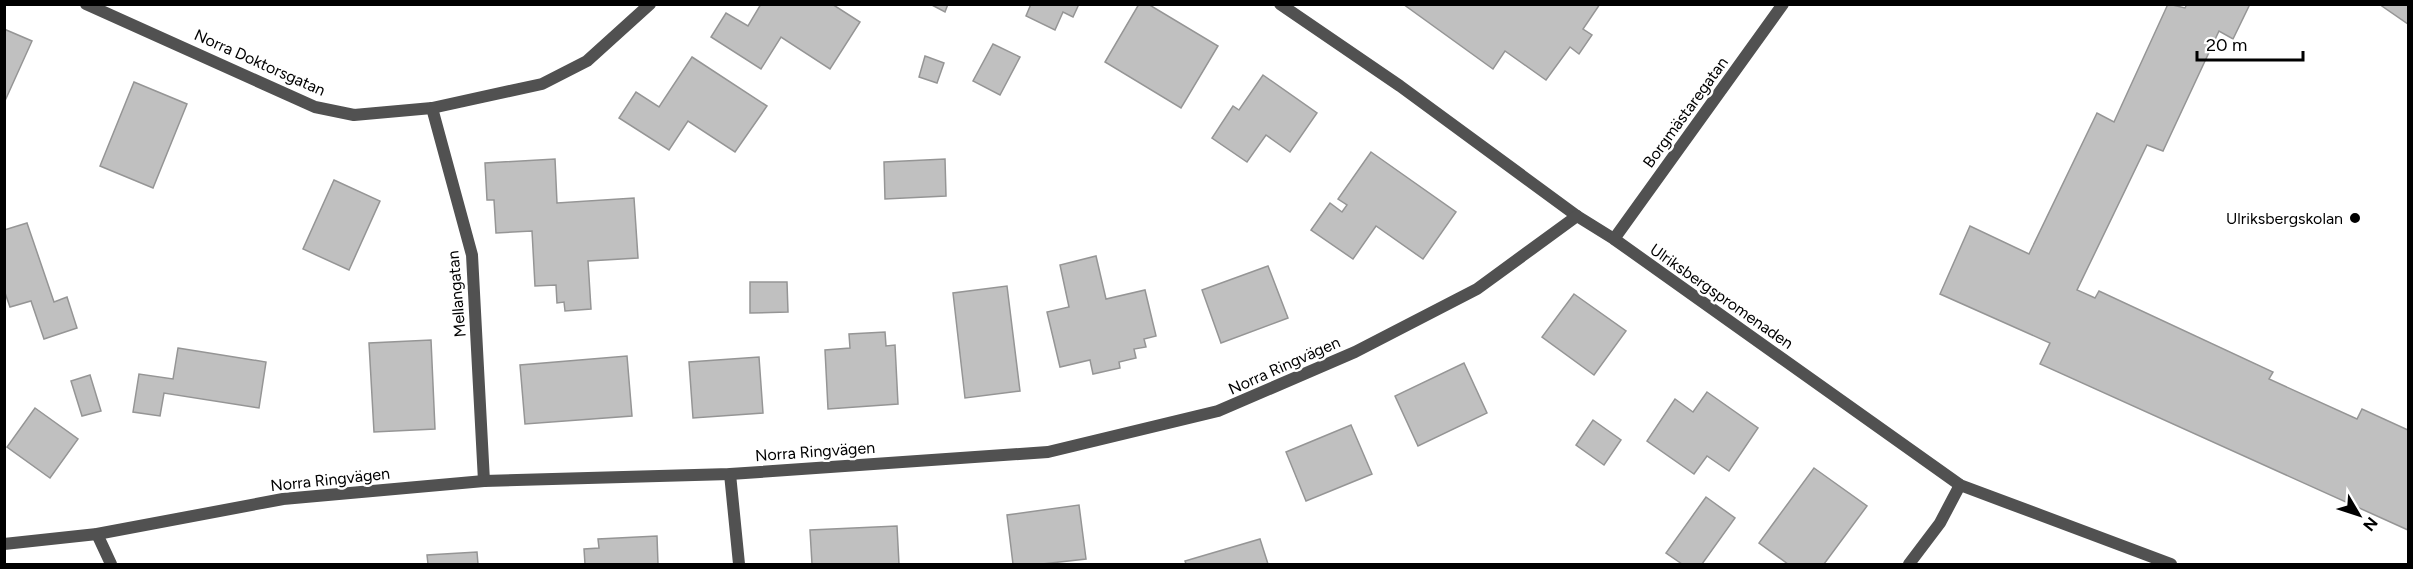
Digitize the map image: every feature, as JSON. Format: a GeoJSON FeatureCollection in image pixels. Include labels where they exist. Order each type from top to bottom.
{"type":"FeatureCollection","features":[{"type":"Feature","properties":{"kind":"street","name":"Norra Doktorsgatan"},"geometry":{"type":"LineString","coordinates":[[86,4],[315,107],[354,115],[432,108],[542,84],[587,61],[650,4]]}},
{"type":"Feature","properties":{"kind":"street","name":"Ulriksbergspromenaden"},"geometry":{"type":"LineString","coordinates":[[1280,4],[1400,86],[1577,216],[1614,239],[1959,485],[2171,564]]}},
{"type":"Feature","properties":{"kind":"street","name":"Borgmästaregatan"},"geometry":{"type":"LineString","coordinates":[[1614,239],[1783,4]]}},
{"type":"Feature","properties":{"kind":"street","name":"Mellangatan"},"geometry":{"type":"LineString","coordinates":[[432,108],[472,255],[484,481]]}},
{"type":"Feature","properties":{"kind":"street","name":"Norra Ringvägen"},"geometry":{"type":"LineString","coordinates":[[4,544],[97,534],[283,499],[484,481],[729,474],[1048,452],[1218,411],[1355,352],[1477,289],[1577,216]]}},
{"type":"Feature","properties":{"kind":"street"},"geometry":{"type":"LineString","coordinates":[[729,474],[739,564]]}},
{"type":"Feature","properties":{"kind":"street"},"geometry":{"type":"LineString","coordinates":[[1909,564],[1940,523],[1959,485]]}},
{"type":"Feature","properties":{"kind":"street"},"geometry":{"type":"LineString","coordinates":[[97,534],[111,564]]}},
{"type":"Feature","properties":{"kind":"building"},"geometry":{"type":"Polygon","coordinates":[[[761,4],[832,4],[860,22],[830,69],[781,37],[761,69],[711,37],[726,13],[748,26],[761,4]]]}},
{"type":"Feature","properties":{"kind":"building"},"geometry":{"type":"Polygon","coordinates":[[[930,4],[948,4],[945,12],[930,4]]]}},
{"type":"Feature","properties":{"kind":"building"},"geometry":{"type":"Polygon","coordinates":[[[1031,4],[1079,4],[1073,17],[1063,12],[1055,30],[1026,16],[1031,4]]]}},
{"type":"Feature","properties":{"kind":"building"},"geometry":{"type":"Polygon","coordinates":[[[1139,4],[1148,4],[1218,46],[1181,108],[1105,62],[1139,4]]]}},
{"type":"Feature","properties":{"kind":"building"},"geometry":{"type":"Polygon","coordinates":[[[1403,4],[1600,4],[1583,29],[1592,35],[1579,54],[1570,47],[1546,80],[1505,51],[1493,69],[1403,4]]]}},
{"type":"Feature","properties":{"kind":"building"},"geometry":{"type":"Polygon","coordinates":[[[2168,4],[2185,8],[2187,4],[2250,4],[2233,39],[2219,31],[2163,151],[2147,145],[2077,290],[2095,298],[2099,291],[2273,372],[2269,379],[2357,419],[2362,409],[2408,430],[2408,530],[2040,364],[2050,343],[1940,294],[1970,226],[2029,254],[2097,113],[2114,122],[2168,4]]]}},
{"type":"Feature","properties":{"kind":"building"},"geometry":{"type":"Polygon","coordinates":[[[2379,4],[2408,4],[2408,24],[2379,4]]]}},
{"type":"Feature","properties":{"kind":"building"},"geometry":{"type":"Polygon","coordinates":[[[4,29],[32,41],[4,103],[4,29]]]}},
{"type":"Feature","properties":{"kind":"building"},"geometry":{"type":"Polygon","coordinates":[[[993,44],[1020,57],[1000,95],[973,81],[993,44]]]}},
{"type":"Feature","properties":{"kind":"building"},"geometry":{"type":"Polygon","coordinates":[[[925,56],[944,63],[937,83],[919,77],[925,56]]]}},
{"type":"Feature","properties":{"kind":"building"},"geometry":{"type":"Polygon","coordinates":[[[692,57],[767,106],[735,152],[688,121],[669,150],[619,118],[636,92],[659,107],[692,57]]]}},
{"type":"Feature","properties":{"kind":"building"},"geometry":{"type":"Polygon","coordinates":[[[1263,75],[1317,113],[1290,152],[1266,135],[1247,162],[1212,138],[1233,106],[1239,110],[1263,75]]]}},
{"type":"Feature","properties":{"kind":"building"},"geometry":{"type":"Polygon","coordinates":[[[134,82],[187,104],[153,188],[100,166],[134,82]]]}},
{"type":"Feature","properties":{"kind":"building"},"geometry":{"type":"Polygon","coordinates":[[[1371,152],[1456,212],[1423,259],[1376,226],[1353,259],[1311,230],[1330,203],[1342,212],[1347,205],[1338,199],[1371,152]]]}},
{"type":"Feature","properties":{"kind":"building"},"geometry":{"type":"Polygon","coordinates":[[[555,159],[557,203],[634,198],[638,258],[588,261],[591,309],[565,311],[564,302],[557,303],[556,285],[535,286],[532,231],[496,233],[494,200],[487,200],[485,163],[555,159]]]}},
{"type":"Feature","properties":{"kind":"building"},"geometry":{"type":"Polygon","coordinates":[[[945,159],[946,196],[885,199],[884,162],[945,159]]]}},
{"type":"Feature","properties":{"kind":"building"},"geometry":{"type":"Polygon","coordinates":[[[334,180],[380,201],[349,270],[303,249],[334,180]]]}},
{"type":"Feature","properties":{"kind":"building"},"geometry":{"type":"Polygon","coordinates":[[[27,223],[54,302],[67,297],[77,328],[44,339],[31,301],[10,307],[4,290],[4,230],[27,223]]]}},
{"type":"Feature","properties":{"kind":"building"},"geometry":{"type":"Polygon","coordinates":[[[1096,256],[1106,299],[1145,290],[1156,336],[1144,339],[1146,347],[1134,349],[1136,358],[1119,362],[1120,368],[1093,374],[1090,360],[1060,367],[1047,312],[1069,307],[1060,265],[1096,256]]]}},
{"type":"Feature","properties":{"kind":"building"},"geometry":{"type":"Polygon","coordinates":[[[1268,266],[1288,318],[1221,343],[1202,290],[1268,266]]]}},
{"type":"Feature","properties":{"kind":"building"},"geometry":{"type":"Polygon","coordinates":[[[750,282],[787,282],[788,312],[750,313],[750,282]]]}},
{"type":"Feature","properties":{"kind":"building"},"geometry":{"type":"Polygon","coordinates":[[[1007,286],[1020,391],[965,398],[953,293],[1007,286]]]}},
{"type":"Feature","properties":{"kind":"building"},"geometry":{"type":"Polygon","coordinates":[[[1574,294],[1626,331],[1594,375],[1542,337],[1574,294]]]}},
{"type":"Feature","properties":{"kind":"building"},"geometry":{"type":"Polygon","coordinates":[[[885,332],[886,346],[895,345],[898,404],[828,409],[825,350],[850,348],[849,334],[885,332]]]}},
{"type":"Feature","properties":{"kind":"building"},"geometry":{"type":"Polygon","coordinates":[[[431,340],[435,429],[374,432],[369,343],[431,340]]]}},
{"type":"Feature","properties":{"kind":"building"},"geometry":{"type":"Polygon","coordinates":[[[178,348],[266,362],[259,408],[164,393],[160,416],[133,412],[139,374],[173,379],[178,348]]]}},
{"type":"Feature","properties":{"kind":"building"},"geometry":{"type":"Polygon","coordinates":[[[627,356],[632,416],[525,424],[520,365],[627,356]]]}},
{"type":"Feature","properties":{"kind":"building"},"geometry":{"type":"Polygon","coordinates":[[[759,357],[763,413],[693,418],[689,362],[759,357]]]}},
{"type":"Feature","properties":{"kind":"building"},"geometry":{"type":"Polygon","coordinates":[[[1464,363],[1487,413],[1418,446],[1395,396],[1464,363]]]}},
{"type":"Feature","properties":{"kind":"building"},"geometry":{"type":"Polygon","coordinates":[[[90,375],[101,411],[82,416],[71,381],[90,375]]]}},
{"type":"Feature","properties":{"kind":"building"},"geometry":{"type":"Polygon","coordinates":[[[1707,392],[1758,428],[1729,471],[1707,456],[1694,474],[1647,441],[1675,399],[1693,412],[1707,392]]]}},
{"type":"Feature","properties":{"kind":"building"},"geometry":{"type":"Polygon","coordinates":[[[35,408],[78,439],[50,478],[7,447],[35,408]]]}},
{"type":"Feature","properties":{"kind":"building"},"geometry":{"type":"Polygon","coordinates":[[[1593,420],[1621,440],[1604,465],[1576,445],[1593,420]]]}},
{"type":"Feature","properties":{"kind":"building"},"geometry":{"type":"Polygon","coordinates":[[[1351,425],[1372,474],[1306,501],[1286,452],[1351,425]]]}},
{"type":"Feature","properties":{"kind":"building"},"geometry":{"type":"Polygon","coordinates":[[[1814,468],[1867,506],[1824,564],[1788,564],[1759,543],[1814,468]]]}},
{"type":"Feature","properties":{"kind":"building"},"geometry":{"type":"Polygon","coordinates":[[[1706,497],[1735,518],[1702,564],[1682,564],[1666,553],[1706,497]]]}},
{"type":"Feature","properties":{"kind":"building"},"geometry":{"type":"Polygon","coordinates":[[[1079,505],[1086,559],[1042,564],[1013,564],[1007,515],[1079,505]]]}},
{"type":"Feature","properties":{"kind":"building"},"geometry":{"type":"Polygon","coordinates":[[[897,526],[899,564],[812,564],[810,530],[897,526]]]}},
{"type":"Feature","properties":{"kind":"building"},"geometry":{"type":"Polygon","coordinates":[[[657,536],[658,564],[585,564],[584,549],[599,548],[598,539],[657,536]]]}},
{"type":"Feature","properties":{"kind":"building"},"geometry":{"type":"Polygon","coordinates":[[[1260,539],[1268,564],[1186,564],[1185,561],[1260,539]]]}},
{"type":"Feature","properties":{"kind":"building"},"geometry":{"type":"Polygon","coordinates":[[[477,552],[478,564],[428,564],[427,555],[477,552]]]}},
{"type":"Feature","properties":{"kind":"place","name":"Ulriksbergskolan"},"geometry":{"type":"Point","coordinates":[2355,218]}}]}
